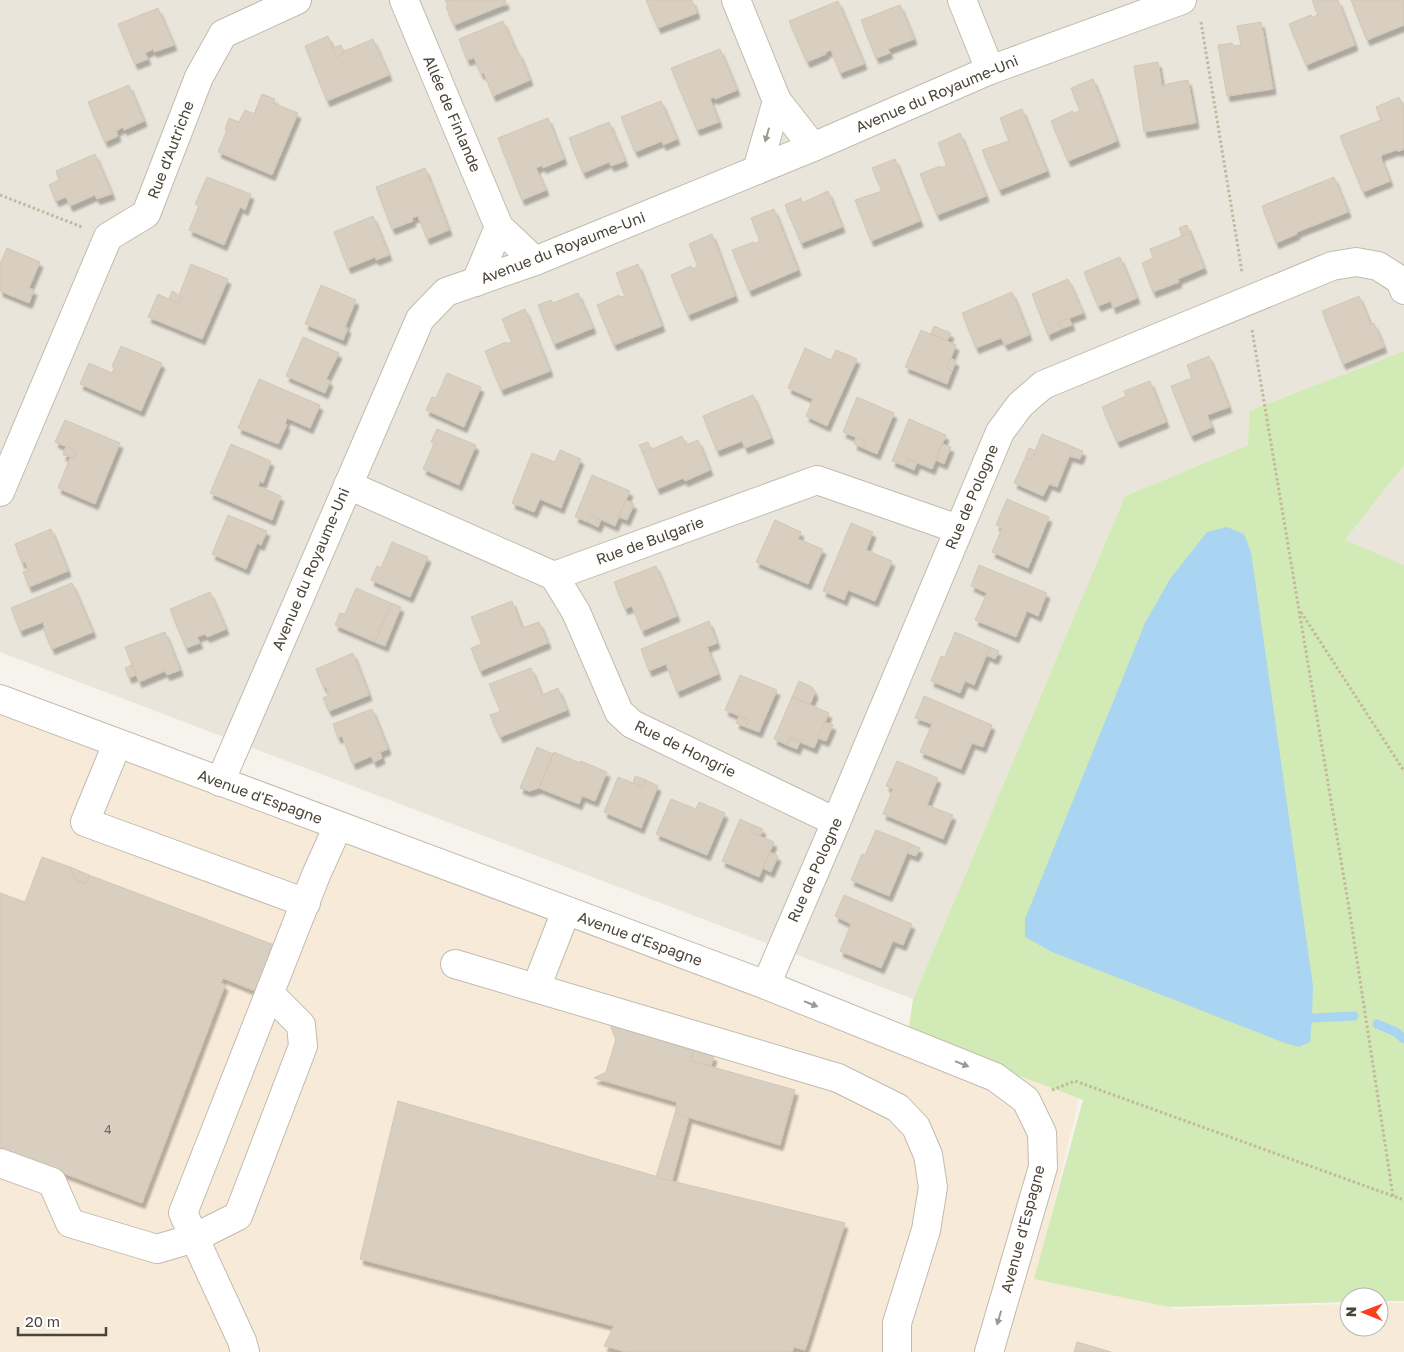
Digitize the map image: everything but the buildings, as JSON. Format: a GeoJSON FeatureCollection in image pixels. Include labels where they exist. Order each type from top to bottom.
{"type":"FeatureCollection","features":[{"type":"Feature","properties":{"kind":"street","name":"Rue d'Autriche"},"geometry":{"type":"LineString","coordinates":[[108,237],[146,214],[199,77],[223,34],[297,0]]}},
{"type":"Feature","properties":{"kind":"street","name":"Allée de Finlande"},"geometry":{"type":"LineString","coordinates":[[404,0],[499,227],[534,261]]}},
{"type":"Feature","properties":{"kind":"street"},"geometry":{"type":"LineString","coordinates":[[736,0],[776,101],[813,147]]}},
{"type":"Feature","properties":{"kind":"street"},"geometry":{"type":"LineString","coordinates":[[962,0],[990,70]]}},
{"type":"Feature","properties":{"kind":"street","name":"Avenue du Royaume-Uni"},"geometry":{"type":"LineString","coordinates":[[220,782],[420,318],[446,292],[534,261],[757,170],[990,70],[1182,0]]}},
{"type":"Feature","properties":{"kind":"street"},"geometry":{"type":"LineString","coordinates":[[757,170],[776,101]]}},
{"type":"Feature","properties":{"kind":"street"},"geometry":{"type":"LineString","coordinates":[[476,282],[499,227]]}},
{"type":"Feature","properties":{"kind":"street"},"geometry":{"type":"LineString","coordinates":[[0,492],[108,237]]}},
{"type":"Feature","properties":{"kind":"street","name":"Rue de Pologne"},"geometry":{"type":"LineString","coordinates":[[766,986],[1000,432],[1020,405],[1043,385],[1332,266],[1356,262],[1378,266],[1400,280],[1404,290]]}},
{"type":"Feature","properties":{"kind":"street","name":"Rue de Bulgarie"},"geometry":{"type":"LineString","coordinates":[[554,576],[817,480],[958,529]]}},
{"type":"Feature","properties":{"kind":"street"},"geometry":{"type":"LineString","coordinates":[[348,485],[554,576]]}},
{"type":"Feature","properties":{"kind":"street","name":"Rue de Hongrie"},"geometry":{"type":"LineString","coordinates":[[554,576],[576,612],[619,712],[632,724],[836,822]]}},
{"type":"Feature","properties":{"kind":"street","name":"Avenue d'Espagne"},"geometry":{"type":"LineString","coordinates":[[0,699],[766,986],[995,1077],[1026,1100],[1042,1133],[1043,1167],[989,1352]]}},
{"type":"Feature","properties":{"kind":"street"},"geometry":{"type":"LineString","coordinates":[[117,744],[85,822],[306,903]]}},
{"type":"Feature","properties":{"kind":"street"},"geometry":{"type":"LineString","coordinates":[[245,1352],[242,1341],[183,1213],[338,826]]}},
{"type":"Feature","properties":{"kind":"street"},"geometry":{"type":"LineString","coordinates":[[536,988],[566,911]]}},
{"type":"Feature","properties":{"kind":"street"},"geometry":{"type":"LineString","coordinates":[[455,964],[838,1078],[898,1108],[916,1127],[928,1155],[933,1187],[926,1230],[897,1323],[897,1352]]}},
{"type":"Feature","properties":{"kind":"street"},"geometry":{"type":"LineString","coordinates":[[0,1163],[52,1182],[70,1223],[157,1249],[194,1238],[238,1216],[303,1046],[301,1025],[270,994]]}},
{"type":"Feature","properties":{"kind":"path"},"geometry":{"type":"LineString","coordinates":[[1200,19],[1349,908],[1392,1196]]}},
{"type":"Feature","properties":{"kind":"path"},"geometry":{"type":"LineString","coordinates":[[0,195],[108,237]]}},
{"type":"Feature","properties":{"kind":"path"},"geometry":{"type":"LineString","coordinates":[[1300,609],[1404,771]]}},
{"type":"Feature","properties":{"kind":"path"},"geometry":{"type":"LineString","coordinates":[[1026,1100],[1075,1081],[1404,1200]]}},
{"type":"Feature","properties":{"kind":"shaded area"},"geometry":{"type":"Polygon","coordinates":[[[0,0],[1404,0],[1404,351],[1249,411],[1248,445],[1125,496],[913,999],[0,652],[0,0]]]}},
{"type":"Feature","properties":{"kind":"shaded area"},"geometry":{"type":"Polygon","coordinates":[[[1404,465],[1404,565],[1345,540],[1404,465]]]}},
{"type":"Feature","properties":{"kind":"shaded area"},"geometry":{"type":"Polygon","coordinates":[[[0,690],[1079,1099],[1036,1277],[1178,1309],[1339,1304],[1339,1337],[1389,1337],[1389,1303],[1404,1303],[1404,1352],[0,1352],[0,690]]]}},
{"type":"Feature","properties":{"kind":"green space"},"geometry":{"type":"Polygon","coordinates":[[[1404,351],[1404,465],[1345,540],[1404,565],[1404,1301],[1389,1301],[1389,1287],[1339,1287],[1339,1302],[1169,1307],[1034,1279],[1083,1100],[908,1034],[913,999],[1125,496],[1248,445],[1249,411],[1404,351]]]}},
{"type":"Feature","properties":{"kind":"water"},"geometry":{"type":"Polygon","coordinates":[[[1227,527],[1244,534],[1251,552],[1313,986],[1310,1042],[1299,1047],[1052,952],[1025,937],[1025,919],[1145,623],[1170,579],[1207,532],[1227,527]]]}},
{"type":"Feature","properties":{"kind":"waterway"},"geometry":{"type":"LineString","coordinates":[[1312,1018],[1354,1016]]}},
{"type":"Feature","properties":{"kind":"waterway"},"geometry":{"type":"LineString","coordinates":[[1377,1024],[1396,1032],[1404,1039]]}}]}
